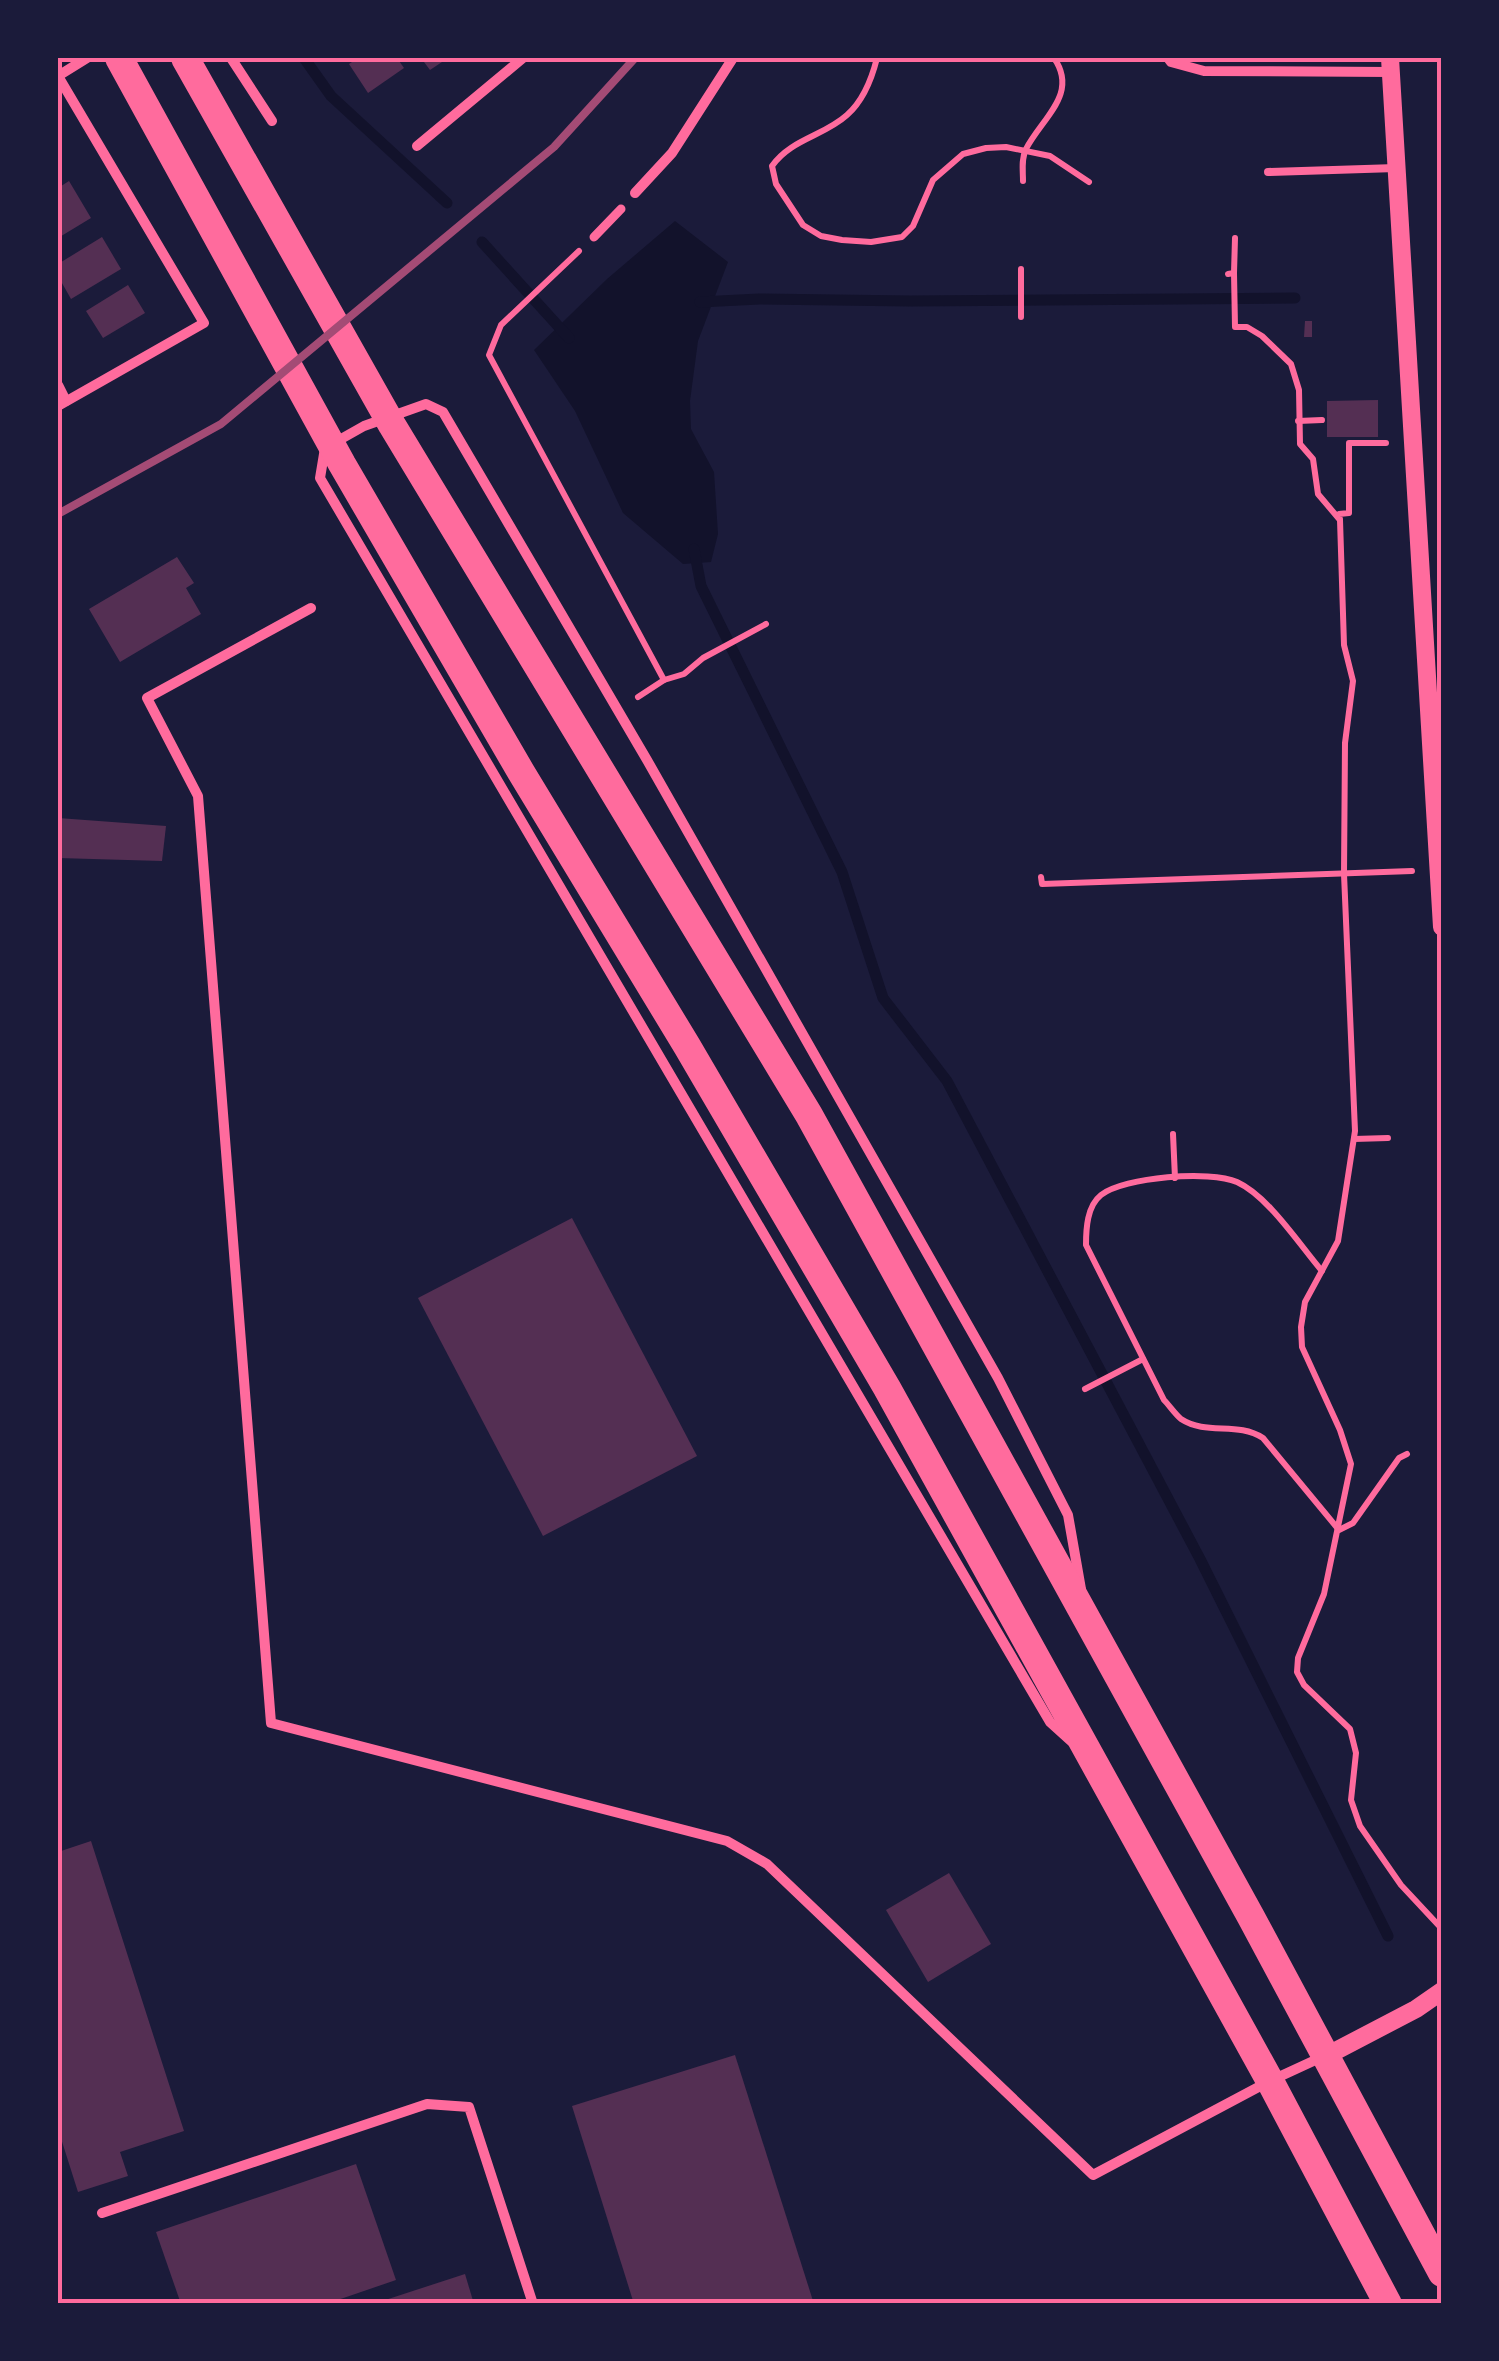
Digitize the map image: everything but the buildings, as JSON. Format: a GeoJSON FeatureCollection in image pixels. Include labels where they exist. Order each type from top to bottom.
{"type":"FeatureCollection","features":[{"type":"Feature","properties":{"kind":"highway"},"geometry":{"type":"LineString","coordinates":[[119,58],[342,464],[887,1388],[1270,2081],[1388,2304]]}},
{"type":"Feature","properties":{"kind":"highway"},"geometry":{"type":"LineString","coordinates":[[185,58],[392,426],[810,1114],[1442,2273]]}},
{"type":"Feature","properties":{"kind":"street"},"geometry":{"type":"LineString","coordinates":[[58,384],[62,403],[204,323],[58,76],[88,58]]}},
{"type":"Feature","properties":{"kind":"street"},"geometry":{"type":"LineString","coordinates":[[231,58],[272,121]]}},
{"type":"Feature","properties":{"kind":"street"},"geometry":{"type":"LineString","coordinates":[[417,146],[523,58]]}},
{"type":"Feature","properties":{"kind":"street"},"geometry":{"type":"LineString","coordinates":[[635,193],[672,153],[734,58]]}},
{"type":"Feature","properties":{"kind":"street"},"geometry":{"type":"LineString","coordinates":[[1168,58],[1204,71],[1391,65],[1442,927]]}},
{"type":"Feature","properties":{"kind":"street"},"geometry":{"type":"LineString","coordinates":[[594,237],[621,208]]}},
{"type":"Feature","properties":{"kind":"street"},"geometry":{"type":"LineString","coordinates":[[1086,1614],[1068,1515],[998,1378],[647,760],[442,412],[426,404],[399,411],[325,448],[320,478],[1050,1722],[1092,1758]]}},
{"type":"Feature","properties":{"kind":"street"},"geometry":{"type":"LineString","coordinates":[[312,608],[147,698],[198,796],[271,1723],[727,1841],[767,1864],[1093,2176],[1270,2081],[1416,2009],[1442,1991]]}},
{"type":"Feature","properties":{"kind":"street"},"geometry":{"type":"LineString","coordinates":[[102,2213],[427,2104],[470,2106],[532,2304]]}},
{"type":"Feature","properties":{"kind":"lane"},"geometry":{"type":"LineString","coordinates":[[1268,172],[1396,168]]}},
{"type":"Feature","properties":{"kind":"path"},"geometry":{"type":"LineString","coordinates":[[877,58],[872,79],[846,116],[781,154],[772,166],[776,184],[803,224],[821,236],[872,242],[902,237],[913,226],[933,180],[964,154],[1006,148],[1050,156],[1090,182]]}},
{"type":"Feature","properties":{"kind":"path"},"geometry":{"type":"LineString","coordinates":[[1024,181],[1024,152],[1060,98],[1064,81],[1054,58]]}},
{"type":"Feature","properties":{"kind":"path"},"geometry":{"type":"LineString","coordinates":[[1235,238],[1235,326],[1247,326],[1262,336],[1291,364],[1299,390],[1300,444],[1313,458],[1318,494],[1340,520]]}},
{"type":"Feature","properties":{"kind":"path"},"geometry":{"type":"LineString","coordinates":[[578,251],[502,325],[489,355],[664,680]]}},
{"type":"Feature","properties":{"kind":"path"},"geometry":{"type":"LineString","coordinates":[[1021,269],[1021,312]]}},
{"type":"Feature","properties":{"kind":"path"},"geometry":{"type":"LineString","coordinates":[[1298,421],[1322,420]]}},
{"type":"Feature","properties":{"kind":"path"},"geometry":{"type":"LineString","coordinates":[[1412,442],[1349,442],[1349,513],[1340,514],[1344,645],[1353,681],[1344,743],[1344,874],[1354,1139],[1338,1241],[1306,1302],[1301,1327],[1302,1347],[1351,1464],[1324,1594],[1298,1658],[1297,1672],[1304,1685],[1350,1729],[1356,1754],[1351,1800],[1360,1826],[1401,1885],[1442,1929]]}},
{"type":"Feature","properties":{"kind":"path"},"geometry":{"type":"LineString","coordinates":[[637,698],[766,624]]}},
{"type":"Feature","properties":{"kind":"path"},"geometry":{"type":"LineString","coordinates":[[1041,877],[1042,884],[1438,870]]}},
{"type":"Feature","properties":{"kind":"path"},"geometry":{"type":"LineString","coordinates":[[1173,1134],[1175,1178]]}},
{"type":"Feature","properties":{"kind":"path"},"geometry":{"type":"LineString","coordinates":[[1354,1139],[1388,1138]]}},
{"type":"Feature","properties":{"kind":"path"},"geometry":{"type":"LineString","coordinates":[[1322,1271],[1268,1206],[1237,1182],[1218,1178],[1127,1183],[1101,1195],[1093,1204],[1086,1228],[1086,1245],[1164,1400],[1182,1419],[1206,1428],[1250,1429],[1263,1438],[1340,1530]]}},
{"type":"Feature","properties":{"kind":"path"},"geometry":{"type":"LineString","coordinates":[[1085,1389],[1143,1359]]}},
{"type":"Feature","properties":{"kind":"path"},"geometry":{"type":"LineString","coordinates":[[1340,1530],[1353,1523],[1399,1458],[1407,1454]]}},
{"type":"Feature","properties":{"kind":"shaded area"},"geometry":{"type":"Polygon","coordinates":[[[675,221],[728,262],[698,341],[690,401],[691,429],[714,472],[718,534],[711,562],[683,564],[623,513],[575,411],[534,350],[607,279],[675,221]]]}},
{"type":"Feature","properties":{"kind":"waterway"},"geometry":{"type":"LineString","coordinates":[[304,58],[331,96],[447,203]]}},
{"type":"Feature","properties":{"kind":"waterway"},"geometry":{"type":"LineString","coordinates":[[482,242],[569,338]]}},
{"type":"Feature","properties":{"kind":"waterway"},"geometry":{"type":"LineString","coordinates":[[700,302],[1295,298]]}},
{"type":"Feature","properties":{"kind":"waterway"},"geometry":{"type":"LineString","coordinates":[[694,549],[701,586],[842,872],[883,998],[947,1081],[1200,1559],[1388,1936]]}},
{"type":"Feature","properties":{"kind":"railway"},"geometry":{"type":"LineString","coordinates":[[58,514],[221,424],[554,147],[635,58]]}}]}
